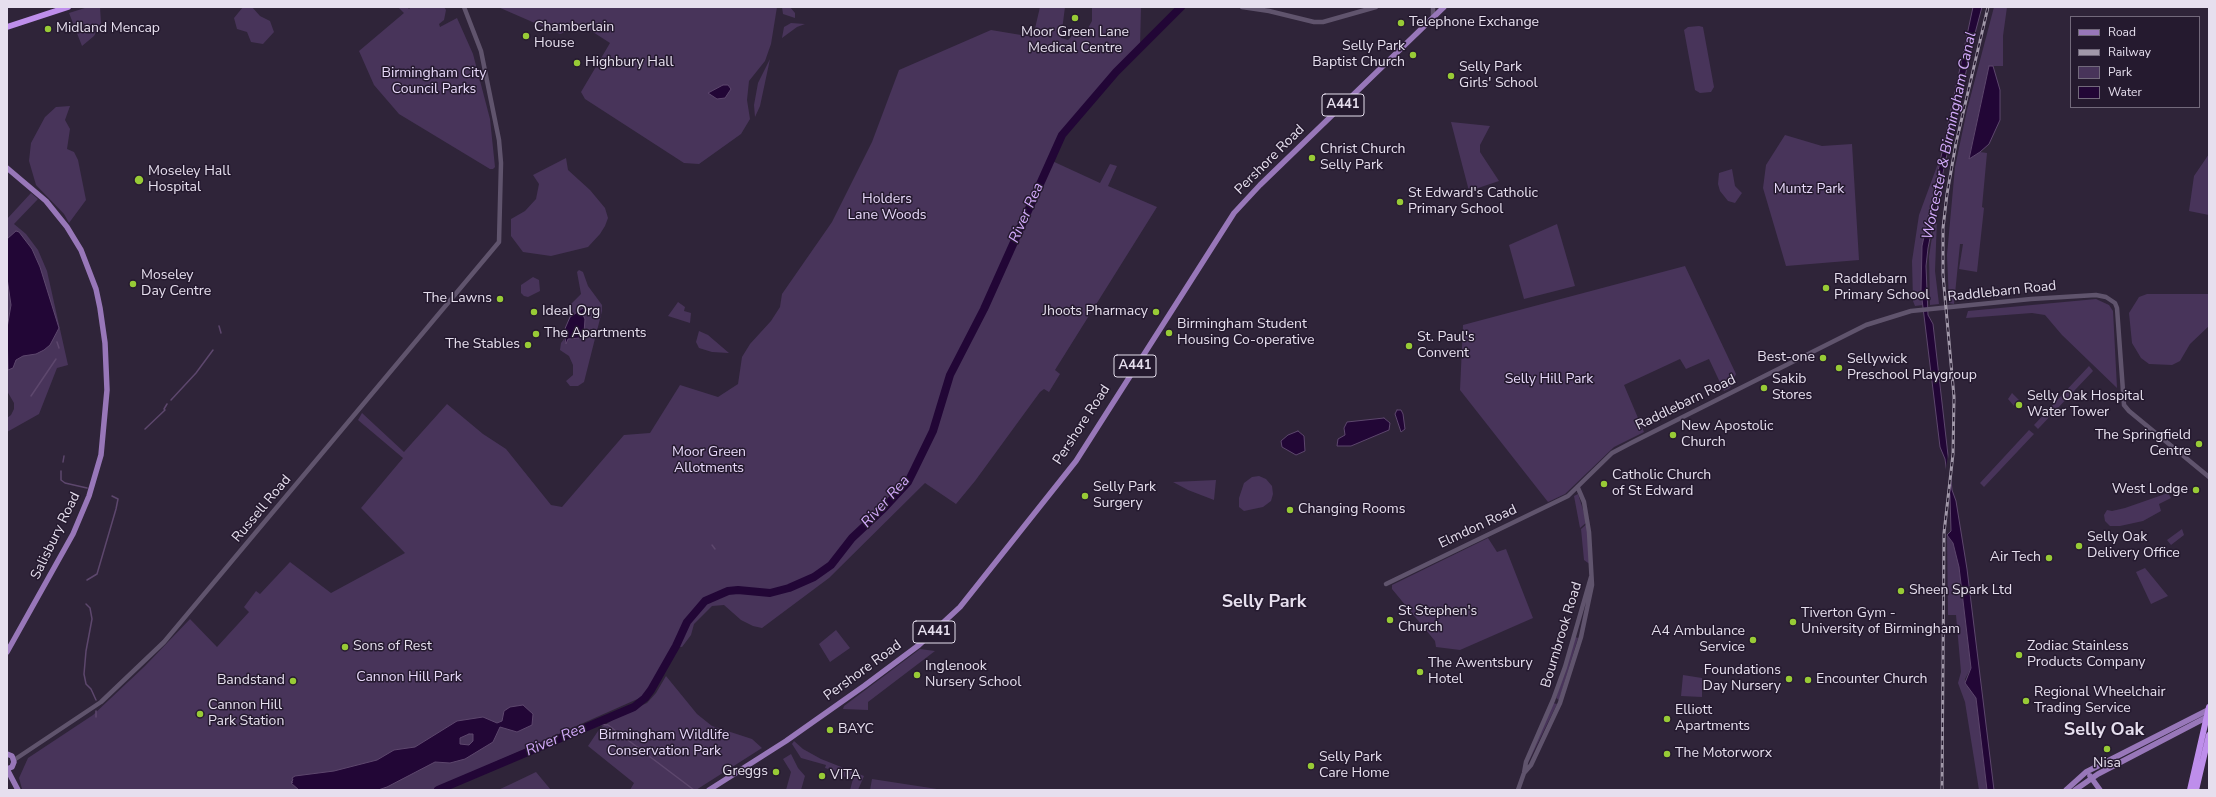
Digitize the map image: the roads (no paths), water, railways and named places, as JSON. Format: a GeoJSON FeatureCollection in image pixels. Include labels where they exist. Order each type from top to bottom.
{"type":"FeatureCollection","features":[{"type":"Feature","properties":{"kind":"highway"},"geometry":{"type":"LineString","coordinates":[[7,27],[68,7]]}},
{"type":"Feature","properties":{"kind":"highway"},"geometry":{"type":"LineString","coordinates":[[2190,790],[2208,712]]}},
{"type":"Feature","properties":{"kind":"highway"},"geometry":{"type":"LineString","coordinates":[[2196,790],[2209,735]]}},
{"type":"Feature","properties":{"kind":"main road","name":"Pershore Road"},"geometry":{"type":"LineString","coordinates":[[709,790],[781,744],[860,689],[918,645],[960,607],[1076,461],[1234,213],[1260,185],[1444,7]]}},
{"type":"Feature","properties":{"kind":"main road","name":"Salisbury Road"},"geometry":{"type":"LineString","coordinates":[[7,168],[46,202],[67,227],[81,250],[96,289],[100,308],[105,343],[107,390],[101,455],[90,496],[71,539],[7,652]]}},
{"type":"Feature","properties":{"kind":"main road"},"geometry":{"type":"LineString","coordinates":[[2066,790],[2086,772],[2208,712]]}},
{"type":"Feature","properties":{"kind":"main road"},"geometry":{"type":"LineString","coordinates":[[2075,790],[2091,778],[2208,712]]}},
{"type":"Feature","properties":{"kind":"main road"},"geometry":{"type":"LineString","coordinates":[[7,754],[12,756],[14,760],[12,767],[7,769],[18,790]]}},
{"type":"Feature","properties":{"kind":"main road"},"geometry":{"type":"LineString","coordinates":[[2086,772],[2100,790]]}},
{"type":"Feature","properties":{"kind":"street","name":"Russell Road"},"geometry":{"type":"LineString","coordinates":[[14,760],[101,702],[164,642],[499,242],[501,163],[494,109],[481,51],[464,7]]}},
{"type":"Feature","properties":{"kind":"street"},"geometry":{"type":"LineString","coordinates":[[1242,7],[1314,22],[1323,22],[1376,7]]}},
{"type":"Feature","properties":{"kind":"street"},"geometry":{"type":"LineString","coordinates":[[1433,7],[1433,18]]}},
{"type":"Feature","properties":{"kind":"street","name":"Raddlebarn Road"},"geometry":{"type":"LineString","coordinates":[[1578,488],[1612,453],[1866,325],[1906,312],[1918,310],[2096,295],[2111,299],[2117,308],[2124,405],[2209,477]]}},
{"type":"Feature","properties":{"kind":"street","name":"Bournbrook Road"},"geometry":{"type":"LineString","coordinates":[[1524,772],[1531,765],[1560,703],[1581,637],[1592,586],[1588,522],[1582,494],[1578,488]]}},
{"type":"Feature","properties":{"kind":"street","name":"Elmdon Road"},"geometry":{"type":"LineString","coordinates":[[1386,584],[1559,501],[1578,488]]}},
{"type":"Feature","properties":{"kind":"street","name":"Bournbrook Road"},"geometry":{"type":"LineString","coordinates":[[1518,790],[1526,762],[1553,700],[1591,576]]}},
{"type":"Feature","properties":{"kind":"street","name":"Bournbrook Road"},"geometry":{"type":"LineString","coordinates":[[1553,700],[1560,703]]}},
{"type":"Feature","properties":{"kind":"water","name":"Worcester & Birmingham Canal"},"geometry":{"type":"Polygon","coordinates":[[[1973,7],[1982,7],[1974,37],[1971,40],[1972,46],[1945,163],[1928,248],[1926,266],[1928,315],[1933,324],[1952,490],[1956,501],[1967,569],[1994,790],[1987,790],[1976,698],[1965,683],[1971,668],[1959,567],[1953,543],[1947,535],[1951,531],[1950,496],[1945,459],[1940,447],[1921,291],[1922,246],[1973,7]]]}},
{"type":"Feature","properties":{"kind":"water"},"geometry":{"type":"Polygon","coordinates":[[[1989,66],[1993,66],[2000,90],[2000,120],[1989,144],[1969,159],[1989,66]]]}},
{"type":"Feature","properties":{"kind":"water"},"geometry":{"type":"Polygon","coordinates":[[[723,85],[728,85],[731,89],[725,98],[717,99],[708,93],[723,85]]]}},
{"type":"Feature","properties":{"kind":"water"},"geometry":{"type":"Polygon","coordinates":[[[16,231],[19,232],[32,249],[40,267],[59,328],[50,345],[44,350],[36,354],[23,356],[16,360],[13,368],[8,370],[7,328],[11,305],[7,278],[7,239],[16,231]]]}},
{"type":"Feature","properties":{"kind":"water"},"geometry":{"type":"Polygon","coordinates":[[[586,306],[583,315],[585,319],[584,333],[579,338],[568,339],[566,344],[564,331],[570,317],[586,306]]]}},
{"type":"Feature","properties":{"kind":"water"},"geometry":{"type":"Polygon","coordinates":[[[1397,410],[1401,410],[1403,414],[1405,429],[1401,432],[1395,414],[1397,410]]]}},
{"type":"Feature","properties":{"kind":"water"},"geometry":{"type":"Polygon","coordinates":[[[1384,418],[1390,423],[1389,430],[1351,446],[1337,446],[1338,439],[1345,435],[1344,428],[1347,422],[1384,418]]]}},
{"type":"Feature","properties":{"kind":"water"},"geometry":{"type":"Polygon","coordinates":[[[1298,431],[1304,436],[1305,451],[1296,455],[1282,447],[1281,441],[1288,435],[1298,431]]]}},
{"type":"Feature","properties":{"kind":"water"},"geometry":{"type":"Polygon","coordinates":[[[523,705],[533,714],[532,725],[517,732],[500,727],[493,742],[465,759],[450,763],[435,762],[387,787],[378,790],[299,790],[291,783],[293,782],[291,782],[293,780],[292,778],[295,776],[334,771],[377,760],[394,750],[415,747],[457,721],[483,717],[497,723],[502,721],[504,711],[510,707],[523,705]],[[473,734],[460,738],[460,744],[469,745],[473,741],[473,734]]]}},
{"type":"Feature","properties":{"kind":"waterway","name":"River Rea"},"geometry":{"type":"LineString","coordinates":[[438,790],[634,707],[645,698],[651,690],[676,646],[687,622],[705,601],[728,591],[738,590],[770,593],[789,588],[814,577],[831,565],[852,538],[884,508],[908,482],[933,431],[950,375],[984,309],[1062,135],[1116,72],[1181,7]]}},
{"type":"Feature","properties":{"kind":"waterway"},"geometry":{"type":"LineString","coordinates":[[219,326],[221,333]]}},
{"type":"Feature","properties":{"kind":"waterway"},"geometry":{"type":"LineString","coordinates":[[57,342],[59,348]]}},
{"type":"Feature","properties":{"kind":"waterway"},"geometry":{"type":"LineString","coordinates":[[171,400],[196,373],[213,350]]}},
{"type":"Feature","properties":{"kind":"waterway"},"geometry":{"type":"LineString","coordinates":[[31,396],[56,359]]}},
{"type":"Feature","properties":{"kind":"waterway"},"geometry":{"type":"LineString","coordinates":[[145,429],[165,410],[164,409],[167,404]]}},
{"type":"Feature","properties":{"kind":"waterway"},"geometry":{"type":"LineString","coordinates":[[63,462],[64,456]]}},
{"type":"Feature","properties":{"kind":"waterway"},"geometry":{"type":"LineString","coordinates":[[61,471],[61,480],[65,483],[87,488]]}},
{"type":"Feature","properties":{"kind":"waterway"},"geometry":{"type":"LineString","coordinates":[[87,580],[97,574],[118,499],[112,496]]}},
{"type":"Feature","properties":{"kind":"waterway"},"geometry":{"type":"LineString","coordinates":[[712,545],[715,549]]}},
{"type":"Feature","properties":{"kind":"waterway"},"geometry":{"type":"LineString","coordinates":[[86,604],[90,608],[92,619],[86,651],[84,674],[86,684],[91,689],[96,700]]}},
{"type":"Feature","properties":{"kind":"waterway"},"geometry":{"type":"LineString","coordinates":[[96,711],[96,717]]}},
{"type":"Feature","properties":{"kind":"waterway"},"geometry":{"type":"LineString","coordinates":[[592,724],[608,725],[694,790]]}},
{"type":"Feature","properties":{"kind":"railway"},"geometry":{"type":"LineString","coordinates":[[1942,790],[1944,533],[1953,454],[1954,397],[1943,275],[1943,228],[1956,143],[1988,7]]}},
{"type":"Feature","properties":{"kind":"place","name":"Moor Green Lane Medical Centre"},"geometry":{"type":"Point","coordinates":[1075,18]}},
{"type":"Feature","properties":{"kind":"place","name":"Telephone Exchange"},"geometry":{"type":"Point","coordinates":[1401,23]}},
{"type":"Feature","properties":{"kind":"place","name":"Midland Mencap"},"geometry":{"type":"Point","coordinates":[48,29]}},
{"type":"Feature","properties":{"kind":"place","name":"Chamberlain House"},"geometry":{"type":"Point","coordinates":[526,36]}},
{"type":"Feature","properties":{"kind":"place","name":"Selly Park Baptist Church"},"geometry":{"type":"Point","coordinates":[1413,55]}},
{"type":"Feature","properties":{"kind":"place","name":"Highbury Hall"},"geometry":{"type":"Point","coordinates":[577,63]}},
{"type":"Feature","properties":{"kind":"place","name":"Selly Park Girls' School"},"geometry":{"type":"Point","coordinates":[1451,76]}},
{"type":"Feature","properties":{"kind":"place","name":"Christ Church Selly Park"},"geometry":{"type":"Point","coordinates":[1312,158]}},
{"type":"Feature","properties":{"kind":"place","name":"Moseley Hall Hospital"},"geometry":{"type":"Point","coordinates":[139,180]}},
{"type":"Feature","properties":{"kind":"place","name":"St Edward's Catholic Primary School"},"geometry":{"type":"Point","coordinates":[1400,202]}},
{"type":"Feature","properties":{"kind":"place","name":"Moseley Day Centre"},"geometry":{"type":"Point","coordinates":[133,284]}},
{"type":"Feature","properties":{"kind":"place","name":"Raddlebarn Primary School"},"geometry":{"type":"Point","coordinates":[1826,288]}},
{"type":"Feature","properties":{"kind":"place","name":"The Lawns"},"geometry":{"type":"Point","coordinates":[500,299]}},
{"type":"Feature","properties":{"kind":"place","name":"Ideal Org"},"geometry":{"type":"Point","coordinates":[534,312]}},
{"type":"Feature","properties":{"kind":"place","name":"Jhoots Pharmacy"},"geometry":{"type":"Point","coordinates":[1156,312]}},
{"type":"Feature","properties":{"kind":"place","name":"Birmingham Student Housing Co-operative"},"geometry":{"type":"Point","coordinates":[1169,333]}},
{"type":"Feature","properties":{"kind":"place","name":"The Apartments"},"geometry":{"type":"Point","coordinates":[536,334]}},
{"type":"Feature","properties":{"kind":"place","name":"The Stables"},"geometry":{"type":"Point","coordinates":[528,345]}},
{"type":"Feature","properties":{"kind":"place","name":"St. Paul's Convent"},"geometry":{"type":"Point","coordinates":[1409,346]}},
{"type":"Feature","properties":{"kind":"place","name":"Best-one"},"geometry":{"type":"Point","coordinates":[1823,358]}},
{"type":"Feature","properties":{"kind":"place","name":"Sellywick Preschool Playgroup"},"geometry":{"type":"Point","coordinates":[1839,368]}},
{"type":"Feature","properties":{"kind":"place","name":"Sakib Stores"},"geometry":{"type":"Point","coordinates":[1764,388]}},
{"type":"Feature","properties":{"kind":"place","name":"Selly Oak Hospital Water Tower"},"geometry":{"type":"Point","coordinates":[2019,405]}},
{"type":"Feature","properties":{"kind":"place","name":"New Apostolic Church"},"geometry":{"type":"Point","coordinates":[1673,435]}},
{"type":"Feature","properties":{"kind":"place","name":"The Springfield Centre"},"geometry":{"type":"Point","coordinates":[2199,444]}},
{"type":"Feature","properties":{"kind":"place","name":"Catholic Church of St Edward"},"geometry":{"type":"Point","coordinates":[1604,484]}},
{"type":"Feature","properties":{"kind":"place","name":"West Lodge"},"geometry":{"type":"Point","coordinates":[2196,490]}},
{"type":"Feature","properties":{"kind":"place","name":"Selly Park Surgery"},"geometry":{"type":"Point","coordinates":[1085,496]}},
{"type":"Feature","properties":{"kind":"place","name":"Changing Rooms"},"geometry":{"type":"Point","coordinates":[1290,510]}},
{"type":"Feature","properties":{"kind":"place","name":"Selly Oak Delivery Office"},"geometry":{"type":"Point","coordinates":[2079,546]}},
{"type":"Feature","properties":{"kind":"place","name":"Air Tech"},"geometry":{"type":"Point","coordinates":[2049,558]}},
{"type":"Feature","properties":{"kind":"place","name":"Sheen Spark Ltd"},"geometry":{"type":"Point","coordinates":[1901,591]}},
{"type":"Feature","properties":{"kind":"place","name":"St Stephen's Church"},"geometry":{"type":"Point","coordinates":[1390,620]}},
{"type":"Feature","properties":{"kind":"place","name":"Tiverton Gym - University of Birmingham"},"geometry":{"type":"Point","coordinates":[1793,622]}},
{"type":"Feature","properties":{"kind":"place","name":"A4 Ambulance Service"},"geometry":{"type":"Point","coordinates":[1753,640]}},
{"type":"Feature","properties":{"kind":"place","name":"Sons of Rest"},"geometry":{"type":"Point","coordinates":[345,647]}},
{"type":"Feature","properties":{"kind":"place","name":"Zodiac Stainless Products Company"},"geometry":{"type":"Point","coordinates":[2019,655]}},
{"type":"Feature","properties":{"kind":"place","name":"The Awentsbury Hotel"},"geometry":{"type":"Point","coordinates":[1420,672]}},
{"type":"Feature","properties":{"kind":"place","name":"Inglenook Nursery School"},"geometry":{"type":"Point","coordinates":[917,675]}},
{"type":"Feature","properties":{"kind":"place","name":"Foundations Day Nursery"},"geometry":{"type":"Point","coordinates":[1789,679]}},
{"type":"Feature","properties":{"kind":"place","name":"Encounter Church"},"geometry":{"type":"Point","coordinates":[1808,680]}},
{"type":"Feature","properties":{"kind":"place","name":"Bandstand"},"geometry":{"type":"Point","coordinates":[293,681]}},
{"type":"Feature","properties":{"kind":"place","name":"Regional Wheelchair Trading Service"},"geometry":{"type":"Point","coordinates":[2026,701]}},
{"type":"Feature","properties":{"kind":"place","name":"Cannon Hill Park Station"},"geometry":{"type":"Point","coordinates":[200,714]}},
{"type":"Feature","properties":{"kind":"place","name":"Elliott Apartments"},"geometry":{"type":"Point","coordinates":[1667,719]}},
{"type":"Feature","properties":{"kind":"place","name":"BAYC"},"geometry":{"type":"Point","coordinates":[830,730]}},
{"type":"Feature","properties":{"kind":"place","name":"Nisa"},"geometry":{"type":"Point","coordinates":[2107,749]}},
{"type":"Feature","properties":{"kind":"place","name":"The Motorworx"},"geometry":{"type":"Point","coordinates":[1667,754]}},
{"type":"Feature","properties":{"kind":"place","name":"Selly Park Care Home"},"geometry":{"type":"Point","coordinates":[1311,766]}},
{"type":"Feature","properties":{"kind":"place","name":"Greggs"},"geometry":{"type":"Point","coordinates":[776,772]}},
{"type":"Feature","properties":{"kind":"place","name":"VITA"},"geometry":{"type":"Point","coordinates":[822,776]}},
{"type":"Feature","properties":{"kind":"district","name":"Selly Park"},"geometry":{"type":"Point","coordinates":[1264,603]}},
{"type":"Feature","properties":{"kind":"district","name":"Selly Oak"},"geometry":{"type":"Point","coordinates":[2104,731]}},
{"type":"Feature","properties":{"kind":"park label","name":"Birmingham City Council Parks"},"geometry":{"type":"Point","coordinates":[434,82]}},
{"type":"Feature","properties":{"kind":"park label","name":"Muntz Park"},"geometry":{"type":"Point","coordinates":[1809,190]}},
{"type":"Feature","properties":{"kind":"park label","name":"Holders Lane Woods"},"geometry":{"type":"Point","coordinates":[887,208]}},
{"type":"Feature","properties":{"kind":"park label","name":"Selly Hill Park"},"geometry":{"type":"Point","coordinates":[1549,380]}},
{"type":"Feature","properties":{"kind":"park label","name":"Moor Green Allotments"},"geometry":{"type":"Point","coordinates":[709,462]}},
{"type":"Feature","properties":{"kind":"park label","name":"Cannon Hill Park"},"geometry":{"type":"Point","coordinates":[409,678]}},
{"type":"Feature","properties":{"kind":"park label","name":"Birmingham Wildlife Conservation Park"},"geometry":{"type":"Point","coordinates":[664,744]}}]}
